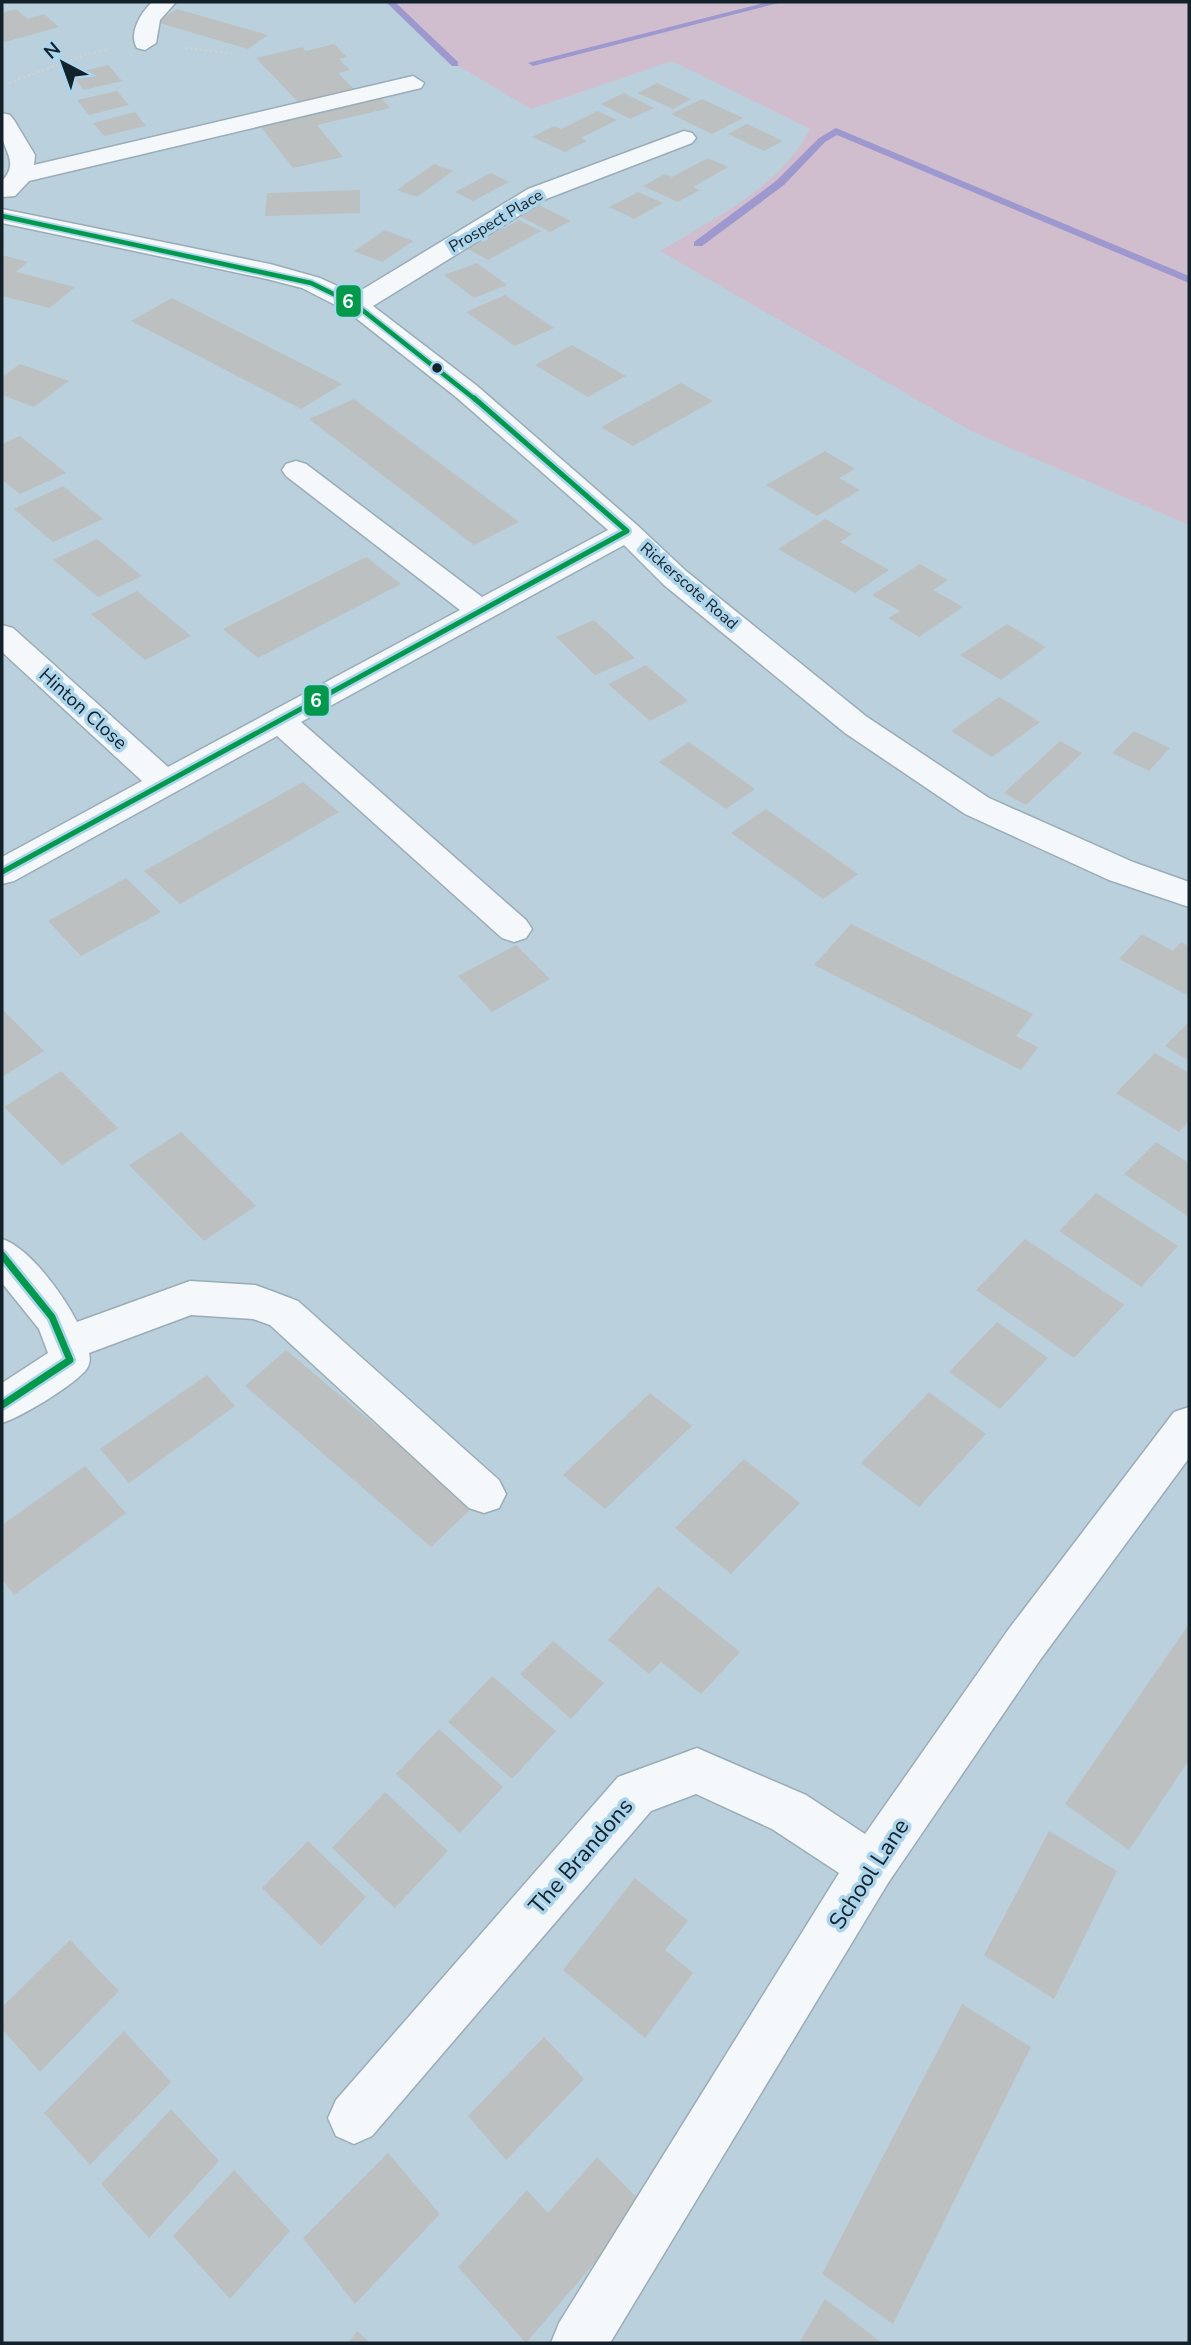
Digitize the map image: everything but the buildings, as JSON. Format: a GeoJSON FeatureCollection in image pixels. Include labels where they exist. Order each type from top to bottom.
{"type":"FeatureCollection","features":[{"type":"Feature","properties":{"kind":"street"},"geometry":{"type":"LineString","coordinates":[[145,43],[146,26],[155,9],[164,2]]}},
{"type":"Feature","properties":{"kind":"street"},"geometry":{"type":"LineString","coordinates":[[2,195],[22,175],[145,149],[266,115],[412,83]]}},
{"type":"Feature","properties":{"kind":"street"},"geometry":{"type":"LineString","coordinates":[[2,120],[23,155],[22,175]]}},
{"type":"Feature","properties":{"kind":"street","name":"Prospect Place"},"geometry":{"type":"LineString","coordinates":[[356,305],[537,194],[684,138]]}},
{"type":"Feature","properties":{"kind":"street","name":"Rickerscote Road"},"geometry":{"type":"LineString","coordinates":[[2,216],[270,272],[311,283],[356,305],[466,391],[627,531],[676,578],[856,724],[977,806],[1121,871],[1189,895]]}},
{"type":"Feature","properties":{"kind":"street"},"geometry":{"type":"LineString","coordinates":[[296,470],[481,611]]}},
{"type":"Feature","properties":{"kind":"street"},"geometry":{"type":"LineString","coordinates":[[2,872],[627,531]]}},
{"type":"Feature","properties":{"kind":"street","name":"Hinton Close"},"geometry":{"type":"LineString","coordinates":[[2,635],[165,783]]}},
{"type":"Feature","properties":{"kind":"street"},"geometry":{"type":"LineString","coordinates":[[280,721],[514,929]]}},
{"type":"Feature","properties":{"kind":"street"},"geometry":{"type":"LineString","coordinates":[[2,1255],[55,1319],[68,1343],[70,1360],[2,1405]]}},
{"type":"Feature","properties":{"kind":"street"},"geometry":{"type":"LineString","coordinates":[[68,1343],[190,1298],[256,1302],[284,1313],[484,1494]]}},
{"type":"Feature","properties":{"kind":"street","name":"School Lane"},"geometry":{"type":"LineString","coordinates":[[579,2343],[871,1866],[1024,1645],[1185,1439]]}},
{"type":"Feature","properties":{"kind":"street","name":"The Brandons"},"geometry":{"type":"LineString","coordinates":[[354,2118],[635,1793],[696,1771],[789,1812],[871,1866]]}},
{"type":"Feature","properties":{"kind":"shaded area"},"geometry":{"type":"Polygon","coordinates":[[[390,2],[1189,2],[1189,525],[971,431],[660,251],[724,213],[764,184],[782,168],[810,129],[672,61],[531,109],[455,64],[390,2]]]}},
{"type":"Feature","properties":{"kind":"waterway"},"geometry":{"type":"LineString","coordinates":[[390,2],[455,64]]}},
{"type":"Feature","properties":{"kind":"waterway"},"geometry":{"type":"LineString","coordinates":[[533,63],[778,2]]}},
{"type":"Feature","properties":{"kind":"waterway"},"geometry":{"type":"LineString","coordinates":[[698,244],[780,183],[822,140],[836,131],[1189,280]]}},
{"type":"Feature","properties":{"kind":"transit line","name":"6"},"geometry":{"type":"LineString","coordinates":[[2,216],[270,272],[311,283],[356,305],[466,391],[627,531],[2,872]]}},
{"type":"Feature","properties":{"kind":"transit line","name":"6"},"geometry":{"type":"LineString","coordinates":[[2,1255],[52,1317],[66,1344],[70,1360],[2,1405]]}}]}
